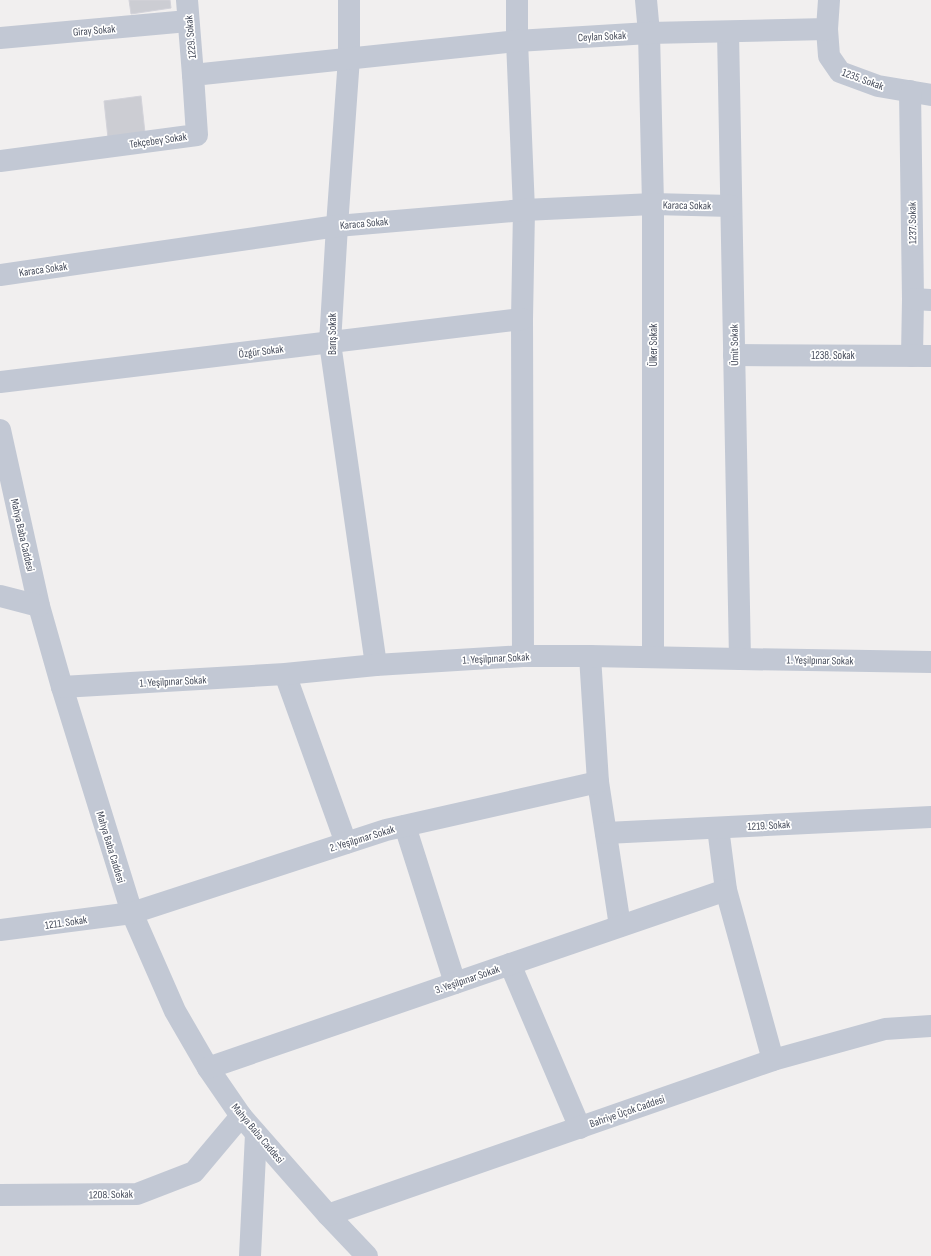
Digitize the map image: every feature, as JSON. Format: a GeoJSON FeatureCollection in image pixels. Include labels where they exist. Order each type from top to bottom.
{"type":"FeatureCollection","features":[{"type":"Feature","properties":{"kind":"street","name":"1229. Sokak"},"geometry":{"type":"LineString","coordinates":[[187,0],[193,75]]}},
{"type":"Feature","properties":{"kind":"street","name":"Barış Sokak"},"geometry":{"type":"LineString","coordinates":[[349,0],[349,58],[330,343],[376,665]]}},
{"type":"Feature","properties":{"kind":"street"},"geometry":{"type":"LineString","coordinates":[[517,0],[517,41],[524,210],[522,319],[523,656]]}},
{"type":"Feature","properties":{"kind":"street","name":"Ülker Sokak"},"geometry":{"type":"LineString","coordinates":[[646,0],[649,33],[653,204],[653,657]]}},
{"type":"Feature","properties":{"kind":"street"},"geometry":{"type":"LineString","coordinates":[[827,29],[829,0]]}},
{"type":"Feature","properties":{"kind":"street","name":"Giray Sokak"},"geometry":{"type":"LineString","coordinates":[[0,38],[188,21]]}},
{"type":"Feature","properties":{"kind":"street","name":"Ceylan Sokak"},"geometry":{"type":"LineString","coordinates":[[349,58],[517,41],[649,33],[827,29]]}},
{"type":"Feature","properties":{"kind":"street","name":"1235. Sokak"},"geometry":{"type":"LineString","coordinates":[[827,29],[829,56],[840,72],[878,86],[931,95]]}},
{"type":"Feature","properties":{"kind":"street","name":"Ümit Sokak"},"geometry":{"type":"LineString","coordinates":[[728,32],[740,659]]}},
{"type":"Feature","properties":{"kind":"street"},"geometry":{"type":"LineString","coordinates":[[193,75],[349,58]]}},
{"type":"Feature","properties":{"kind":"street","name":"Tekçebey Sokak"},"geometry":{"type":"LineString","coordinates":[[0,161],[197,135],[193,75]]}},
{"type":"Feature","properties":{"kind":"street","name":"1237. Sokak"},"geometry":{"type":"LineString","coordinates":[[910,91],[922,299],[922,356]]}},
{"type":"Feature","properties":{"kind":"street","name":"Karaca Sokak"},"geometry":{"type":"LineString","coordinates":[[0,276],[337,226],[524,210],[653,204],[731,206]]}},
{"type":"Feature","properties":{"kind":"street","name":"Özgür Sokak"},"geometry":{"type":"LineString","coordinates":[[0,382],[522,319]]}},
{"type":"Feature","properties":{"kind":"street","name":"1238. Sokak"},"geometry":{"type":"LineString","coordinates":[[734,354],[922,356]]}},
{"type":"Feature","properties":{"kind":"street","name":"Mahya Baba Caddesi"},"geometry":{"type":"LineString","coordinates":[[0,430],[39,606],[62,687],[132,913],[175,1011],[208,1068],[241,1116],[328,1215],[367,1256]]}},
{"type":"Feature","properties":{"kind":"street"},"geometry":{"type":"LineString","coordinates":[[0,596],[39,606]]}},
{"type":"Feature","properties":{"kind":"street","name":"1. Yeşilpınar Sokak"},"geometry":{"type":"LineString","coordinates":[[62,687],[285,674],[376,665],[523,656],[931,662]]}},
{"type":"Feature","properties":{"kind":"street"},"geometry":{"type":"LineString","coordinates":[[590,656],[598,782],[620,926]]}},
{"type":"Feature","properties":{"kind":"street"},"geometry":{"type":"LineString","coordinates":[[285,674],[346,843]]}},
{"type":"Feature","properties":{"kind":"street","name":"2. Yeşilpınar Sokak"},"geometry":{"type":"LineString","coordinates":[[132,913],[386,830],[598,782]]}},
{"type":"Feature","properties":{"kind":"street","name":"1219. Sokak"},"geometry":{"type":"LineString","coordinates":[[606,834],[931,817]]}},
{"type":"Feature","properties":{"kind":"street"},"geometry":{"type":"LineString","coordinates":[[405,826],[455,983]]}},
{"type":"Feature","properties":{"kind":"street"},"geometry":{"type":"LineString","coordinates":[[718,828],[726,890],[773,1060]]}},
{"type":"Feature","properties":{"kind":"street","name":"3. Yeşilpınar Sokak"},"geometry":{"type":"LineString","coordinates":[[208,1068],[726,890]]}},
{"type":"Feature","properties":{"kind":"street","name":"1211. Sokak"},"geometry":{"type":"LineString","coordinates":[[0,930],[132,913]]}},
{"type":"Feature","properties":{"kind":"street"},"geometry":{"type":"LineString","coordinates":[[510,964],[580,1128]]}},
{"type":"Feature","properties":{"kind":"street","name":"Bahriye Üçok Caddesi"},"geometry":{"type":"LineString","coordinates":[[328,1215],[773,1060],[885,1029],[931,1026]]}},
{"type":"Feature","properties":{"kind":"street","name":"1208. Sokak"},"geometry":{"type":"LineString","coordinates":[[0,1195],[137,1194],[194,1172],[241,1116]]}},
{"type":"Feature","properties":{"kind":"street"},"geometry":{"type":"LineString","coordinates":[[250,1256],[256,1134]]}},
{"type":"Feature","properties":{"kind":"building"},"geometry":{"type":"Polygon","coordinates":[[[129,0],[170,0],[171,8],[131,14],[129,0]]]}},
{"type":"Feature","properties":{"kind":"building"},"geometry":{"type":"Polygon","coordinates":[[[141,96],[145,133],[108,138],[104,101],[141,96]]]}}]}
